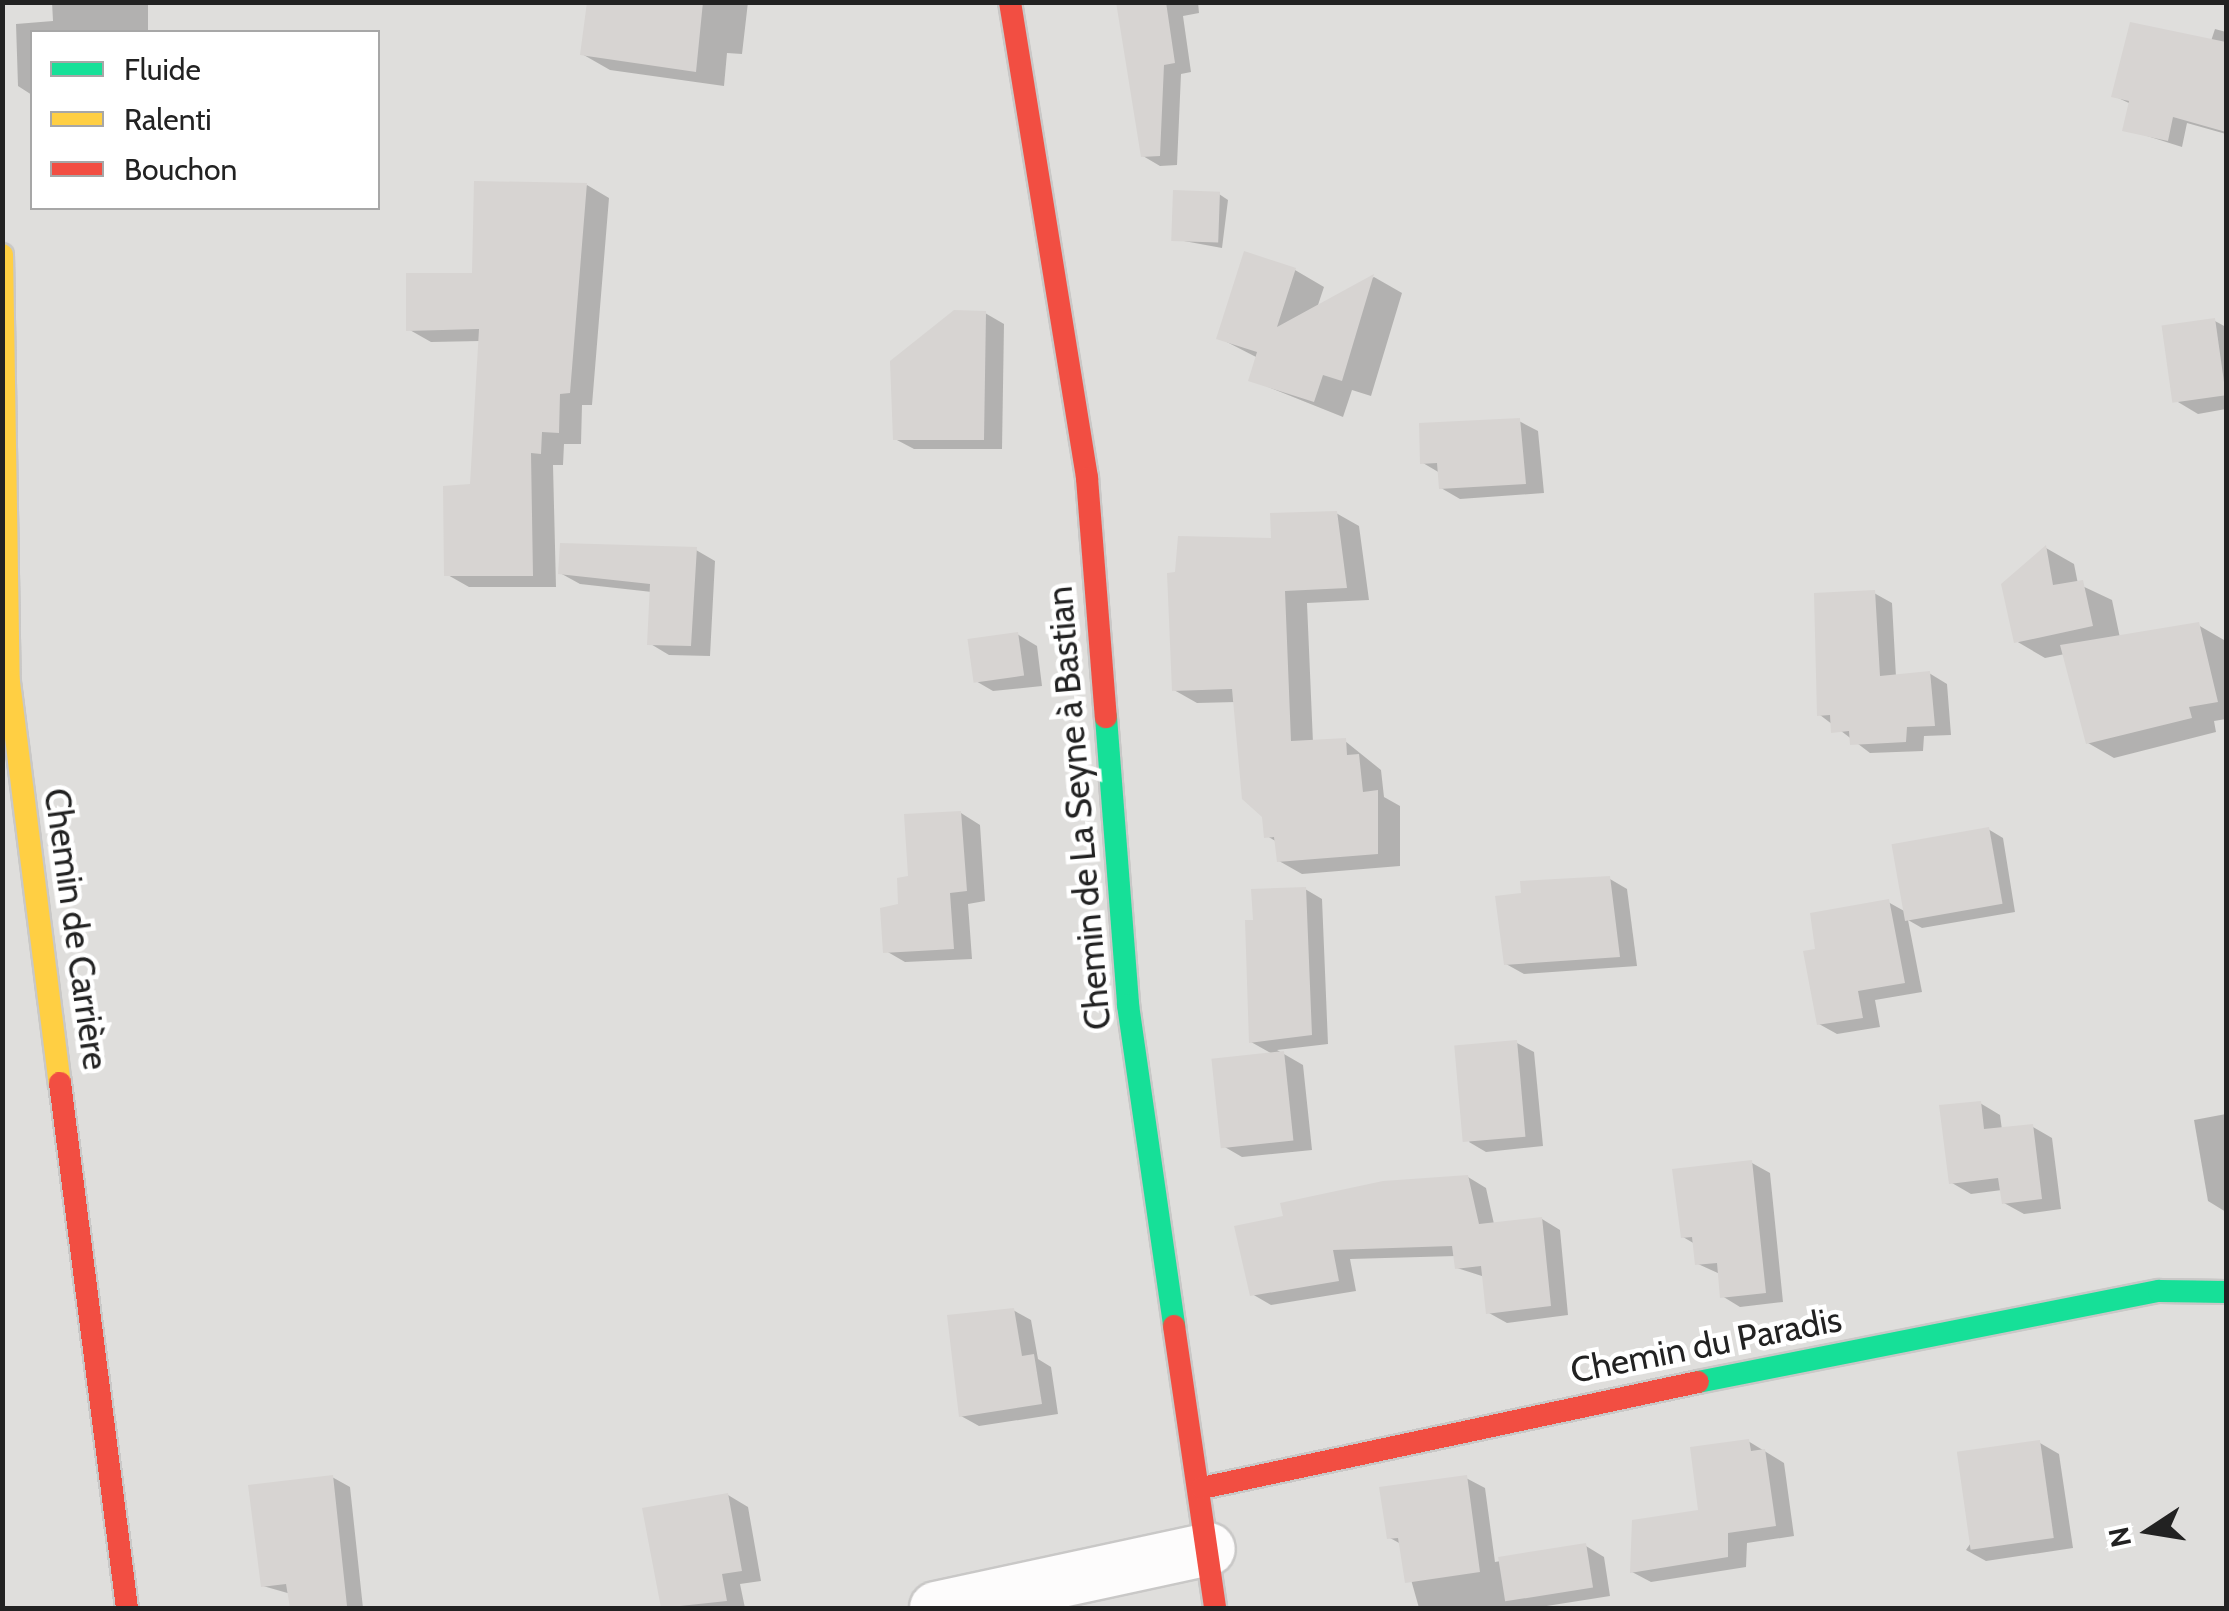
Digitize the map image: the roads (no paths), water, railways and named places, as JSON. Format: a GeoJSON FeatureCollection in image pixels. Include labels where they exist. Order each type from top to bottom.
{"type":"FeatureCollection","features":[{"type":"Feature","properties":{"kind":"street","name":"Chemin de La Seyne à Bastian"},"geometry":{"type":"LineString","coordinates":[[1010,2],[1087,478],[1128,1004],[1202,1488],[1215,1608]]}},
{"type":"Feature","properties":{"kind":"street","name":"Chemin de Carrière"},"geometry":{"type":"LineString","coordinates":[[2,255],[8,682],[128,1608]]}},
{"type":"Feature","properties":{"kind":"street","name":"Chemin du Paradis"},"geometry":{"type":"LineString","coordinates":[[1202,1488],[1460,1429],[2160,1291],[2226,1292]]}},
{"type":"Feature","properties":{"kind":"street"},"geometry":{"type":"LineString","coordinates":[[936,1608],[1209,1549]]}}]}
